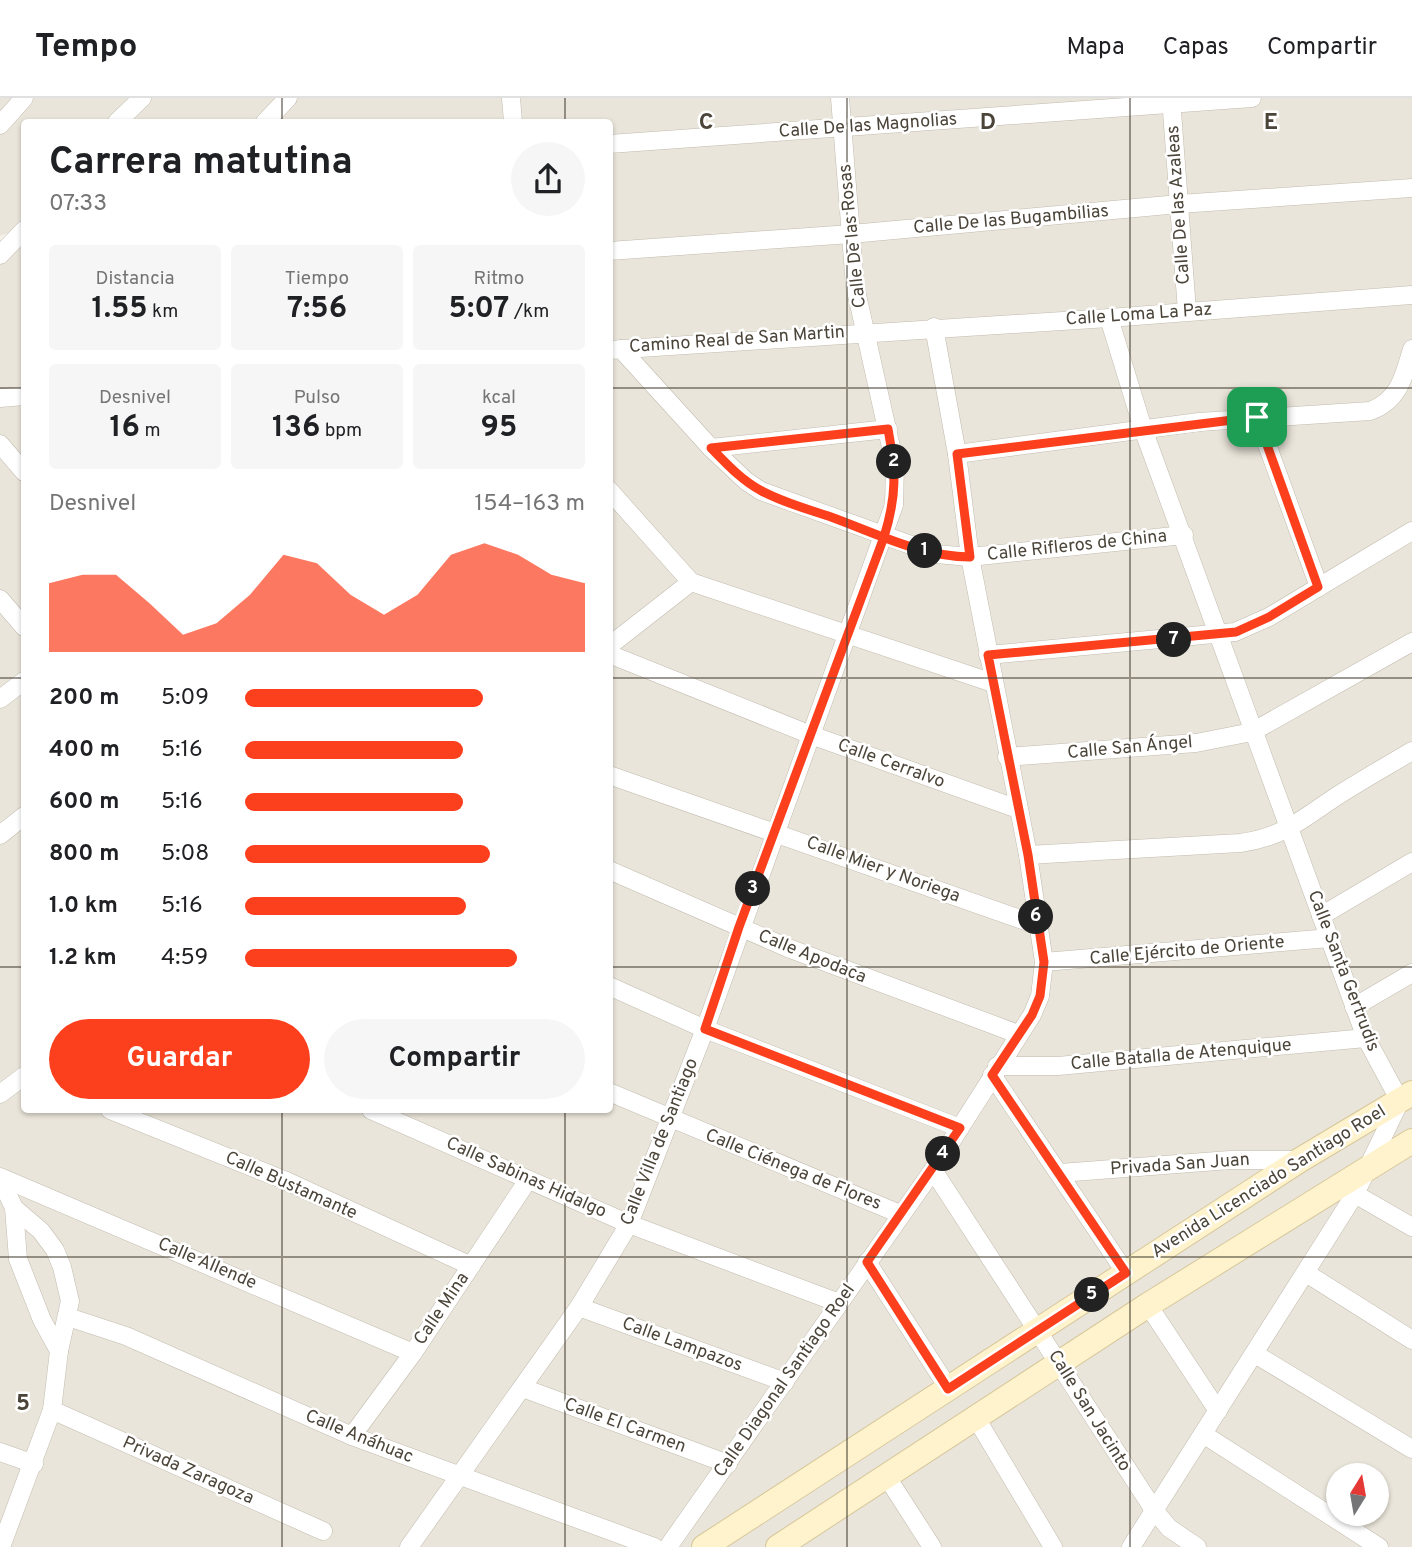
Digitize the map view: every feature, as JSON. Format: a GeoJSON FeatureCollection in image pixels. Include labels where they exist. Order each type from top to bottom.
{"type":"FeatureCollection","features":[{"type":"Feature","properties":{"kind":"street"},"geometry":{"type":"LineString","coordinates":[[0,125],[24,98]]}},
{"type":"Feature","properties":{"kind":"street"},"geometry":{"type":"LineString","coordinates":[[268,119],[288,98]]}},
{"type":"Feature","properties":{"kind":"street"},"geometry":{"type":"LineString","coordinates":[[511,98],[513,119]]}},
{"type":"Feature","properties":{"kind":"street","name":"Calle De las Rosas"},"geometry":{"type":"LineString","coordinates":[[839,98],[855,286],[866,331]]}},
{"type":"Feature","properties":{"kind":"street","name":"Calle De las Magnolias"},"geometry":{"type":"LineString","coordinates":[[613,144],[842,129],[1171,101],[1252,98]]}},
{"type":"Feature","properties":{"kind":"street"},"geometry":{"type":"LineString","coordinates":[[120,119],[136,101]]}},
{"type":"Feature","properties":{"kind":"street","name":"Calle De las Azaleas"},"geometry":{"type":"LineString","coordinates":[[1171,101],[1187,312]]}},
{"type":"Feature","properties":{"kind":"street","name":"Calle De las Bugambilias"},"geometry":{"type":"LineString","coordinates":[[613,251],[851,234],[1179,204],[1412,188]]}},
{"type":"Feature","properties":{"kind":"street"},"geometry":{"type":"LineString","coordinates":[[0,255],[21,233]]}},
{"type":"Feature","properties":{"kind":"street","name":"Calle Loma La Paz"},"geometry":{"type":"LineString","coordinates":[[866,331],[1109,318],[1412,295]]}},
{"type":"Feature","properties":{"kind":"street","name":"Calle Santa Gertrudis"},"geometry":{"type":"LineString","coordinates":[[1109,318],[1143,429],[1184,535],[1252,732],[1354,1007],[1366,1038],[1406,1097]]}},
{"type":"Feature","properties":{"kind":"street","name":"Calle Diagonal Santiago Roel"},"geometry":{"type":"LineString","coordinates":[[668,1547],[933,1170],[1040,996],[1044,962],[1028,855],[970,557],[957,454],[934,327]]}},
{"type":"Feature","properties":{"kind":"street","name":"Camino Real de San Martin"},"geometry":{"type":"LineString","coordinates":[[615,349],[866,331]]}},
{"type":"Feature","properties":{"kind":"street","name":"Calle Villa de Santiago"},"geometry":{"type":"LineString","coordinates":[[409,1547],[579,1307],[629,1224],[705,1029],[739,927],[884,537],[896,486],[888,429],[866,331]]}},
{"type":"Feature","properties":{"kind":"street","name":"Calle Rifleros de China"},"geometry":{"type":"LineString","coordinates":[[615,349],[711,448],[746,481],[761,491],[936,554],[970,557],[1184,535]]}},
{"type":"Feature","properties":{"kind":"street"},"geometry":{"type":"LineString","coordinates":[[957,454],[1257,417],[1370,411],[1384,406],[1394,397],[1403,380],[1412,349]]}},
{"type":"Feature","properties":{"kind":"street"},"geometry":{"type":"LineString","coordinates":[[1257,417],[1318,587]]}},
{"type":"Feature","properties":{"kind":"street"},"geometry":{"type":"LineString","coordinates":[[711,448],[888,429]]}},
{"type":"Feature","properties":{"kind":"street"},"geometry":{"type":"LineString","coordinates":[[0,444],[21,468]]}},
{"type":"Feature","properties":{"kind":"street"},"geometry":{"type":"LineString","coordinates":[[613,501],[691,582],[993,683]]}},
{"type":"Feature","properties":{"kind":"street"},"geometry":{"type":"LineString","coordinates":[[988,655],[1220,635],[1252,626],[1412,531]]}},
{"type":"Feature","properties":{"kind":"street"},"geometry":{"type":"LineString","coordinates":[[613,643],[691,582]]}},
{"type":"Feature","properties":{"kind":"street"},"geometry":{"type":"LineString","coordinates":[[0,599],[21,624]]}},
{"type":"Feature","properties":{"kind":"street","name":"Calle San Ángel"},"geometry":{"type":"LineString","coordinates":[[1007,757],[1196,743],[1252,732],[1412,642]]}},
{"type":"Feature","properties":{"kind":"street","name":"Calle Cerralvo"},"geometry":{"type":"LineString","coordinates":[[613,656],[811,734],[1018,809]]}},
{"type":"Feature","properties":{"kind":"street"},"geometry":{"type":"LineString","coordinates":[[0,699],[21,683]]}},
{"type":"Feature","properties":{"kind":"street"},"geometry":{"type":"LineString","coordinates":[[1028,855],[1240,843],[1271,838],[1289,830],[1336,797],[1412,751]]}},
{"type":"Feature","properties":{"kind":"street","name":"Calle Mier y Noriega"},"geometry":{"type":"LineString","coordinates":[[613,776],[1037,925]]}},
{"type":"Feature","properties":{"kind":"street"},"geometry":{"type":"LineString","coordinates":[[0,835],[21,818]]}},
{"type":"Feature","properties":{"kind":"street"},"geometry":{"type":"LineString","coordinates":[[1321,916],[1412,862]]}},
{"type":"Feature","properties":{"kind":"street","name":"Calle Apodaca"},"geometry":{"type":"LineString","coordinates":[[613,872],[861,977],[1018,1034]]}},
{"type":"Feature","properties":{"kind":"street","name":"Calle Ejército de Oriente"},"geometry":{"type":"LineString","coordinates":[[1044,962],[1330,938]]}},
{"type":"Feature","properties":{"kind":"street"},"geometry":{"type":"LineString","coordinates":[[1354,1007],[1412,973]]}},
{"type":"Feature","properties":{"kind":"street"},"geometry":{"type":"LineString","coordinates":[[613,988],[705,1029],[960,1128]]}},
{"type":"Feature","properties":{"kind":"street","name":"Calle Batalla de Atenquique"},"geometry":{"type":"LineString","coordinates":[[994,1071],[1366,1038]]}},
{"type":"Feature","properties":{"kind":"street"},"geometry":{"type":"LineString","coordinates":[[994,1071],[1126,1273]]}},
{"type":"Feature","properties":{"kind":"street"},"geometry":{"type":"LineString","coordinates":[[0,1094],[21,1078]]}},
{"type":"Feature","properties":{"kind":"street","name":"Calle Ciénega de Flores"},"geometry":{"type":"LineString","coordinates":[[613,1094],[900,1214]]}},
{"type":"Feature","properties":{"kind":"street"},"geometry":{"type":"LineString","coordinates":[[1131,1547],[1355,1194],[1406,1097]]}},
{"type":"Feature","properties":{"kind":"street","name":"Avenida Licenciado Santiago Roel"},"geometry":{"type":"LineString","coordinates":[[704,1547],[1300,1160],[1406,1097]]}},
{"type":"Feature","properties":{"kind":"street","name":"Calle Bustamante"},"geometry":{"type":"LineString","coordinates":[[117,1113],[284,1180],[471,1266]]}},
{"type":"Feature","properties":{"kind":"street","name":"Calle Sabinas Hidalgo"},"geometry":{"type":"LineString","coordinates":[[403,1116],[528,1180],[629,1224],[839,1303]]}},
{"type":"Feature","properties":{"kind":"street"},"geometry":{"type":"LineString","coordinates":[[794,1543],[887,1477],[1148,1305],[1412,1141]]}},
{"type":"Feature","properties":{"kind":"street","name":"Privada San Juan"},"geometry":{"type":"LineString","coordinates":[[1060,1173],[1230,1160],[1300,1160]]}},
{"type":"Feature","properties":{"kind":"street","name":"Calle San Jacinto"},"geometry":{"type":"LineString","coordinates":[[933,1170],[1154,1510],[1169,1528],[1197,1547]]}},
{"type":"Feature","properties":{"kind":"street"},"geometry":{"type":"LineString","coordinates":[[0,1177],[14,1208],[18,1259],[59,1351]]}},
{"type":"Feature","properties":{"kind":"street","name":"Calle Allende"},"geometry":{"type":"LineString","coordinates":[[0,1177],[413,1353]]}},
{"type":"Feature","properties":{"kind":"street","name":"Calle Mina"},"geometry":{"type":"LineString","coordinates":[[352,1436],[413,1353],[528,1180]]}},
{"type":"Feature","properties":{"kind":"street"},"geometry":{"type":"LineString","coordinates":[[1355,1194],[1412,1227]]}},
{"type":"Feature","properties":{"kind":"street"},"geometry":{"type":"LineString","coordinates":[[1,1547],[52,1410],[59,1351],[68,1317],[68,1286],[55,1250],[41,1231],[14,1208]]}},
{"type":"Feature","properties":{"kind":"street"},"geometry":{"type":"LineString","coordinates":[[867,1262],[948,1389]]}},
{"type":"Feature","properties":{"kind":"street"},"geometry":{"type":"LineString","coordinates":[[1306,1273],[1412,1340]]}},
{"type":"Feature","properties":{"kind":"street"},"geometry":{"type":"LineString","coordinates":[[1148,1305],[1218,1411]]}},
{"type":"Feature","properties":{"kind":"street","name":"Calle Lampazos"},"geometry":{"type":"LineString","coordinates":[[579,1307],[785,1382]]}},
{"type":"Feature","properties":{"kind":"street","name":"Calle Anáhuac"},"geometry":{"type":"LineString","coordinates":[[68,1317],[126,1336],[352,1436],[654,1547]]}},
{"type":"Feature","properties":{"kind":"street"},"geometry":{"type":"LineString","coordinates":[[1255,1354],[1412,1449]]}},
{"type":"Feature","properties":{"kind":"street","name":"Calle El Carmen"},"geometry":{"type":"LineString","coordinates":[[523,1388],[728,1464]]}},
{"type":"Feature","properties":{"kind":"street","name":"Privada Zaragoza"},"geometry":{"type":"LineString","coordinates":[[52,1410],[323,1531]]}},
{"type":"Feature","properties":{"kind":"street"},"geometry":{"type":"LineString","coordinates":[[976,1418],[1053,1547]]}},
{"type":"Feature","properties":{"kind":"street"},"geometry":{"type":"LineString","coordinates":[[1203,1434],[1379,1547]]}},
{"type":"Feature","properties":{"kind":"street"},"geometry":{"type":"LineString","coordinates":[[0,1452],[34,1464]]}},
{"type":"Feature","properties":{"kind":"street"},"geometry":{"type":"LineString","coordinates":[[887,1477],[932,1547]]}},
{"type":"Feature","properties":{"kind":"shaded area"},"geometry":{"type":"Polygon","coordinates":[[[0,98],[1412,98],[1412,1547],[0,1547],[0,245],[21,238],[21,1113],[613,1113],[613,119],[21,119],[21,228],[0,236],[0,98]]]}},
{"type":"Feature","properties":{"kind":"route"},"geometry":{"type":"LineString","coordinates":[[1257,417],[1199,422],[957,454],[970,557],[952,557],[919,549],[884,537],[791,503],[761,491],[746,481],[711,448],[888,429],[895,465],[894,505],[884,537],[739,927],[705,1029],[960,1128],[867,1262],[948,1389],[1126,1273],[992,1075],[1032,1015],[1040,996],[1044,962],[1028,855],[988,655],[1198,638],[1236,632],[1269,617],[1318,587],[1257,417]]}}]}
